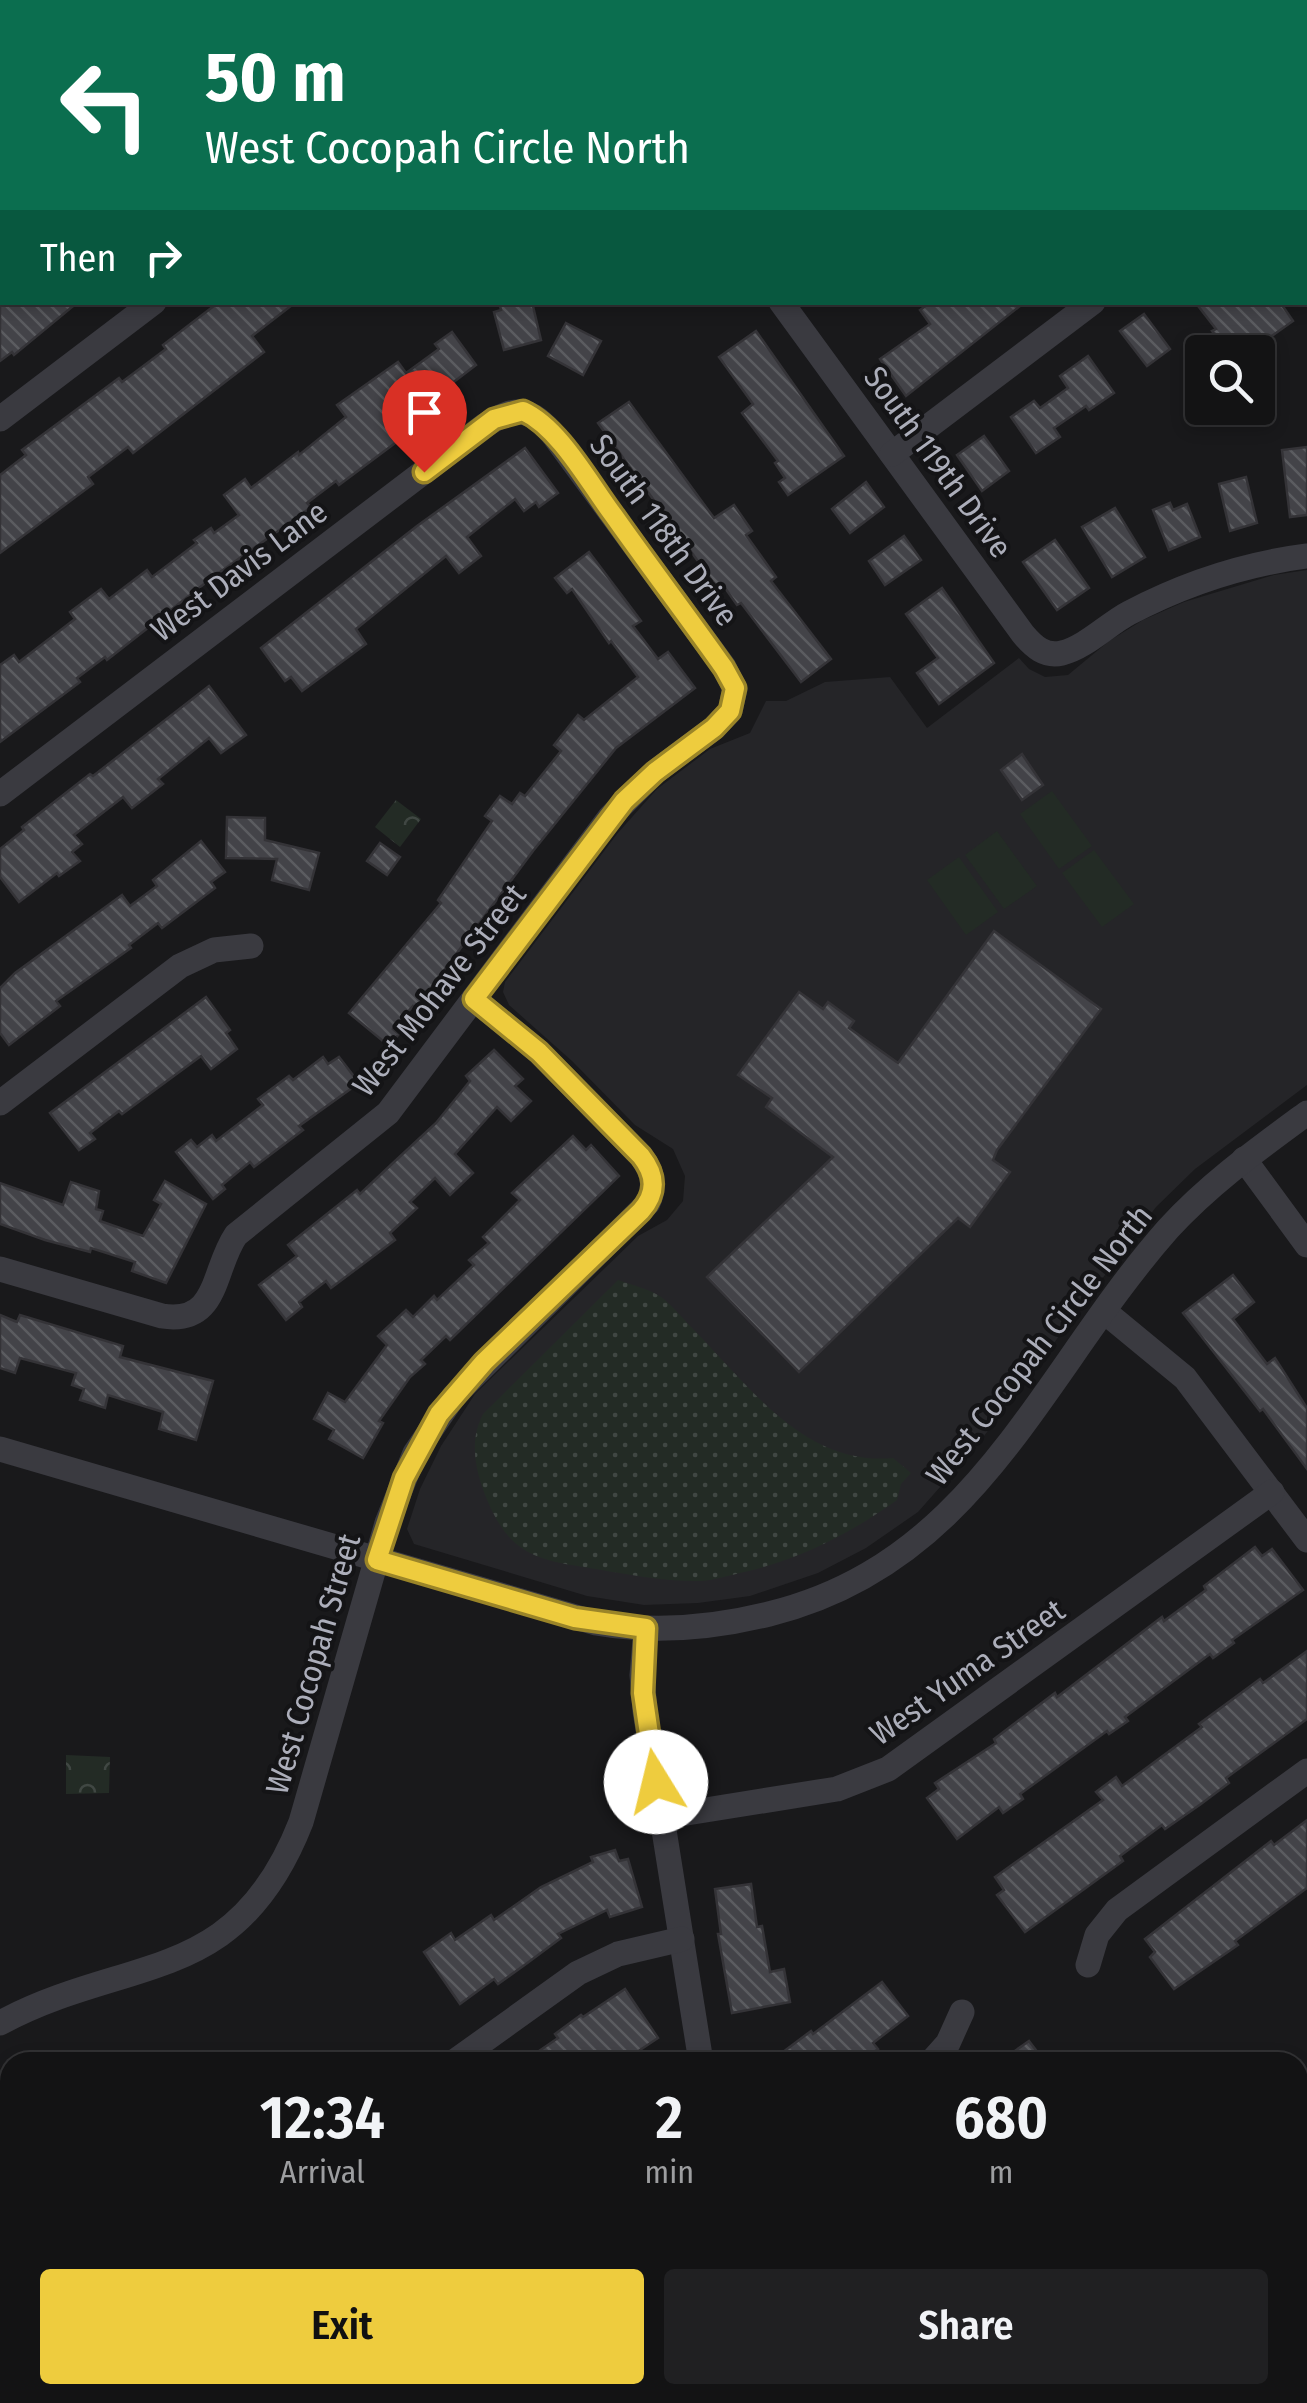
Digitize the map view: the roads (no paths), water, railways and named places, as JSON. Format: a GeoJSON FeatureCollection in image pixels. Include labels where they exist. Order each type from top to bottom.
{"type":"FeatureCollection","features":[{"type":"Feature","properties":{"kind":"street"},"geometry":{"type":"LineString","coordinates":[[0,419],[150,305]]}},
{"type":"Feature","properties":{"kind":"street","name":"South 119th Drive"},"geometry":{"type":"LineString","coordinates":[[783,305],[1023,634],[1038,649],[1049,654],[1070,650],[1116,620],[1190,584],[1252,566],[1307,556]]}},
{"type":"Feature","properties":{"kind":"street"},"geometry":{"type":"LineString","coordinates":[[892,454],[1089,305]]}},
{"type":"Feature","properties":{"kind":"street","name":"South 118th Drive"},"geometry":{"type":"LineString","coordinates":[[523,411],[536,417],[556,437],[713,652],[731,677],[734,701]]}},
{"type":"Feature","properties":{"kind":"street","name":"West Davis Lane"},"geometry":{"type":"LineString","coordinates":[[0,794],[484,426],[508,413],[523,411]]}},
{"type":"Feature","properties":{"kind":"street","name":"West Mohave Street"},"geometry":{"type":"LineString","coordinates":[[0,1269],[162,1316],[196,1313],[212,1294],[222,1258],[236,1236],[388,1112],[610,817],[655,772],[722,720],[734,701]]}},
{"type":"Feature","properties":{"kind":"street"},"geometry":{"type":"LineString","coordinates":[[0,1103],[180,966],[214,950],[251,946]]}},
{"type":"Feature","properties":{"kind":"street","name":"West Cocopah Street"},"geometry":{"type":"LineString","coordinates":[[0,2023],[48,2001],[156,1968],[192,1952],[226,1930],[256,1900],[283,1862],[300,1822],[404,1478],[439,1414],[484,1362],[648,1203],[654,1185],[648,1164],[539,1052],[474,999]]}},
{"type":"Feature","properties":{"kind":"street","name":"West Cocopah Circle North"},"geometry":{"type":"LineString","coordinates":[[0,1449],[575,1618],[646,1628],[721,1624],[776,1612],[842,1588],[904,1552],[948,1515],[986,1473],[1166,1232],[1244,1159],[1307,1113]]}},
{"type":"Feature","properties":{"kind":"street"},"geometry":{"type":"LineString","coordinates":[[1244,1159],[1307,1245]]}},
{"type":"Feature","properties":{"kind":"street"},"geometry":{"type":"LineString","coordinates":[[1105,1312],[1184,1378],[1307,1540]]}},
{"type":"Feature","properties":{"kind":"street","name":"West Yuma Street"},"geometry":{"type":"LineString","coordinates":[[662,1817],[837,1789],[888,1769],[1272,1492]]}},
{"type":"Feature","properties":{"kind":"street"},"geometry":{"type":"LineString","coordinates":[[646,1628],[643,1693],[699,2052]]}},
{"type":"Feature","properties":{"kind":"street"},"geometry":{"type":"LineString","coordinates":[[1088,1964],[1097,1935],[1117,1910],[1307,1770]]}},
{"type":"Feature","properties":{"kind":"street"},"geometry":{"type":"LineString","coordinates":[[468,2052],[578,1973],[618,1954],[682,1938]]}},
{"type":"Feature","properties":{"kind":"street"},"geometry":{"type":"LineString","coordinates":[[940,2052],[962,2012]]}}]}
